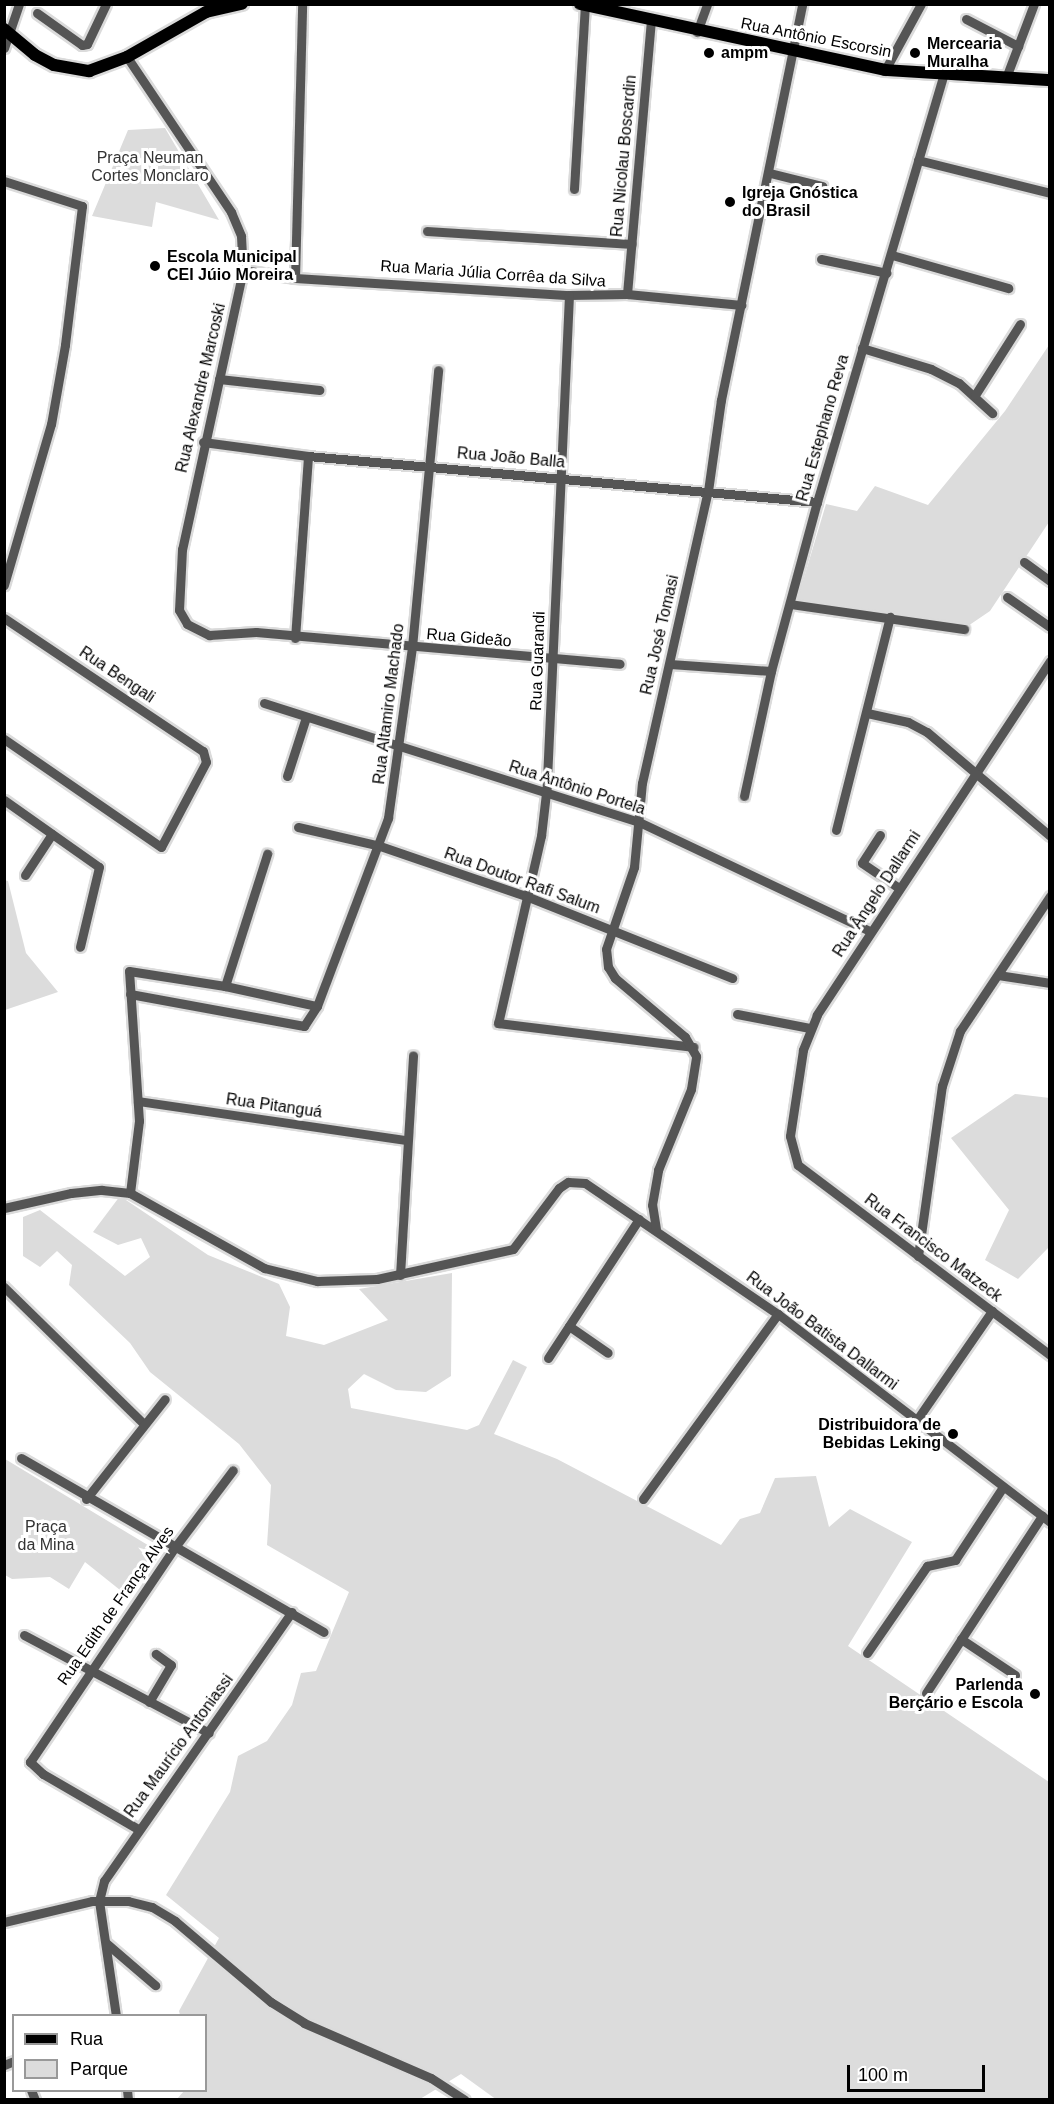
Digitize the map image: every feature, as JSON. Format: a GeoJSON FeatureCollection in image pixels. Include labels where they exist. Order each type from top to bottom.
{"type":"FeatureCollection","features":[{"type":"Feature","properties":{"kind":"main road"},"geometry":{"type":"LineString","coordinates":[[6,30],[35,55],[65,68],[89,71],[127,57],[207,8],[242,4]]}},
{"type":"Feature","properties":{"kind":"main road","name":"Rua Antônio Escorsin"},"geometry":{"type":"LineString","coordinates":[[588,5],[697,32],[885,70],[1007,75],[1050,80]]}},
{"type":"Feature","properties":{"kind":"street"},"geometry":{"type":"LineString","coordinates":[[4,48],[6,30],[19,4]]}},
{"type":"Feature","properties":{"kind":"street"},"geometry":{"type":"LineString","coordinates":[[37,13],[82,45],[87,44],[106,4]]}},
{"type":"Feature","properties":{"kind":"street"},"geometry":{"type":"LineString","coordinates":[[295,278],[302,4]]}},
{"type":"Feature","properties":{"kind":"street"},"geometry":{"type":"LineString","coordinates":[[697,32],[707,4]]}},
{"type":"Feature","properties":{"kind":"street","name":"Rua José Tomasi"},"geometry":{"type":"LineString","coordinates":[[694,1047],[615,978],[608,967],[610,930],[634,867],[642,783],[708,491],[721,400],[795,53],[802,4]]}},
{"type":"Feature","properties":{"kind":"street"},"geometry":{"type":"LineString","coordinates":[[885,70],[921,4]]}},
{"type":"Feature","properties":{"kind":"street"},"geometry":{"type":"LineString","coordinates":[[1007,75],[1034,4]]}},
{"type":"Feature","properties":{"kind":"street"},"geometry":{"type":"LineString","coordinates":[[574,189],[588,5]]}},
{"type":"Feature","properties":{"kind":"street"},"geometry":{"type":"LineString","coordinates":[[966,19],[1018,46]]}},
{"type":"Feature","properties":{"kind":"street","name":"Rua Nicolau Boscardin"},"geometry":{"type":"LineString","coordinates":[[627,294],[651,20]]}},
{"type":"Feature","properties":{"kind":"street","name":"Rua Alexandre Marcoski"},"geometry":{"type":"LineString","coordinates":[[127,57],[231,212],[240,236],[243,270],[203,442],[183,549],[179,610],[187,624],[209,635]]}},
{"type":"Feature","properties":{"kind":"street","name":"Rua Estephano Reva"},"geometry":{"type":"LineString","coordinates":[[744,795],[771,671],[817,502],[892,255],[944,73]]}},
{"type":"Feature","properties":{"kind":"street"},"geometry":{"type":"LineString","coordinates":[[918,160],[1050,193]]}},
{"type":"Feature","properties":{"kind":"street"},"geometry":{"type":"LineString","coordinates":[[770,173],[822,186]]}},
{"type":"Feature","properties":{"kind":"street"},"geometry":{"type":"LineString","coordinates":[[4,181],[82,206],[65,345],[51,424],[4,585]]}},
{"type":"Feature","properties":{"kind":"street"},"geometry":{"type":"LineString","coordinates":[[427,231],[632,244]]}},
{"type":"Feature","properties":{"kind":"street"},"geometry":{"type":"LineString","coordinates":[[892,255],[1008,288]]}},
{"type":"Feature","properties":{"kind":"street"},"geometry":{"type":"LineString","coordinates":[[821,259],[886,273]]}},
{"type":"Feature","properties":{"kind":"street","name":"Rua Maria Júlia Corrêa da Silva"},"geometry":{"type":"LineString","coordinates":[[243,270],[295,278],[569,295],[618,297],[627,294],[741,305]]}},
{"type":"Feature","properties":{"kind":"street","name":"Rua Guarandi"},"geometry":{"type":"LineString","coordinates":[[569,295],[558,477],[554,661],[546,793],[498,1023],[694,1047]]}},
{"type":"Feature","properties":{"kind":"street"},"geometry":{"type":"LineString","coordinates":[[975,395],[1020,324]]}},
{"type":"Feature","properties":{"kind":"street"},"geometry":{"type":"LineString","coordinates":[[862,348],[931,369],[975,395],[992,412]]}},
{"type":"Feature","properties":{"kind":"street","name":"Rua Altamiro Machado"},"geometry":{"type":"LineString","coordinates":[[130,994],[304,1026],[317,1006],[380,846],[400,747],[412,647],[438,370]]}},
{"type":"Feature","properties":{"kind":"street"},"geometry":{"type":"LineString","coordinates":[[219,379],[320,390]]}},
{"type":"Feature","properties":{"kind":"street","name":"Rua João Balla"},"geometry":{"type":"LineString","coordinates":[[203,442],[308,456],[817,502]]}},
{"type":"Feature","properties":{"kind":"street"},"geometry":{"type":"LineString","coordinates":[[295,638],[308,456]]}},
{"type":"Feature","properties":{"kind":"street"},"geometry":{"type":"LineString","coordinates":[[1024,562],[1050,580]]}},
{"type":"Feature","properties":{"kind":"street"},"geometry":{"type":"LineString","coordinates":[[1007,597],[1050,627]]}},
{"type":"Feature","properties":{"kind":"street"},"geometry":{"type":"LineString","coordinates":[[790,603],[964,629]]}},
{"type":"Feature","properties":{"kind":"street"},"geometry":{"type":"LineString","coordinates":[[836,830],[890,617]]}},
{"type":"Feature","properties":{"kind":"street","name":"Rua Bengali"},"geometry":{"type":"LineString","coordinates":[[4,618],[203,751],[206,762],[160,847],[4,739]]}},
{"type":"Feature","properties":{"kind":"street","name":"Rua Gideão"},"geometry":{"type":"LineString","coordinates":[[209,635],[256,632],[295,638],[554,661],[620,664]]}},
{"type":"Feature","properties":{"kind":"street"},"geometry":{"type":"LineString","coordinates":[[670,664],[771,671]]}},
{"type":"Feature","properties":{"kind":"street","name":"Rua Ângelo Dallarmi"},"geometry":{"type":"LineString","coordinates":[[798,1166],[790,1136],[802,1050],[810,1028],[973,772],[1048,667]]}},
{"type":"Feature","properties":{"kind":"street","name":"Rua Antônio Portela"},"geometry":{"type":"LineString","coordinates":[[264,703],[637,821],[870,931]]}},
{"type":"Feature","properties":{"kind":"street"},"geometry":{"type":"LineString","coordinates":[[867,712],[908,722],[927,732],[1050,836]]}},
{"type":"Feature","properties":{"kind":"street"},"geometry":{"type":"LineString","coordinates":[[287,776],[306,717]]}},
{"type":"Feature","properties":{"kind":"street"},"geometry":{"type":"LineString","coordinates":[[4,800],[99,867],[80,947]]}},
{"type":"Feature","properties":{"kind":"street","name":"Rua Doutor Rafi Salum"},"geometry":{"type":"LineString","coordinates":[[298,827],[380,846],[526,896],[732,978]]}},
{"type":"Feature","properties":{"kind":"street"},"geometry":{"type":"LineString","coordinates":[[25,875],[52,834]]}},
{"type":"Feature","properties":{"kind":"street"},"geometry":{"type":"LineString","coordinates":[[880,835],[862,863],[898,888]]}},
{"type":"Feature","properties":{"kind":"street"},"geometry":{"type":"LineString","coordinates":[[225,986],[267,854]]}},
{"type":"Feature","properties":{"kind":"street"},"geometry":{"type":"LineString","coordinates":[[918,1256],[942,1086],[960,1030],[1050,896]]}},
{"type":"Feature","properties":{"kind":"street"},"geometry":{"type":"LineString","coordinates":[[130,1193],[140,1121],[129,971],[225,986],[317,1006]]}},
{"type":"Feature","properties":{"kind":"street"},"geometry":{"type":"LineString","coordinates":[[998,975],[1050,983]]}},
{"type":"Feature","properties":{"kind":"street"},"geometry":{"type":"LineString","coordinates":[[737,1014],[810,1028]]}},
{"type":"Feature","properties":{"kind":"street"},"geometry":{"type":"LineString","coordinates":[[656,1228],[652,1205],[658,1170],[695,1077],[694,1047]]}},
{"type":"Feature","properties":{"kind":"street"},"geometry":{"type":"LineString","coordinates":[[4,1208],[81,1192],[130,1193],[264,1268],[317,1281],[400,1275],[405,1140],[413,1055]]}},
{"type":"Feature","properties":{"kind":"street","name":"Rua Pitanguá"},"geometry":{"type":"LineString","coordinates":[[138,1101],[405,1140]]}},
{"type":"Feature","properties":{"kind":"street","name":"Rua Francisco Matzeck"},"geometry":{"type":"LineString","coordinates":[[798,1166],[1050,1355]]}},
{"type":"Feature","properties":{"kind":"street","name":"Rua João Batista Dallarmi"},"geometry":{"type":"LineString","coordinates":[[400,1275],[513,1249],[568,1182],[585,1182],[656,1228],[778,1314],[1046,1519]]}},
{"type":"Feature","properties":{"kind":"street"},"geometry":{"type":"LineString","coordinates":[[631,1212],[652,1205]]}},
{"type":"Feature","properties":{"kind":"street"},"geometry":{"type":"LineString","coordinates":[[548,1358],[639,1219]]}},
{"type":"Feature","properties":{"kind":"street"},"geometry":{"type":"LineString","coordinates":[[4,1287],[142,1423]]}},
{"type":"Feature","properties":{"kind":"street"},"geometry":{"type":"LineString","coordinates":[[916,1421],[992,1311]]}},
{"type":"Feature","properties":{"kind":"street"},"geometry":{"type":"LineString","coordinates":[[643,1499],[778,1314]]}},
{"type":"Feature","properties":{"kind":"street"},"geometry":{"type":"LineString","coordinates":[[568,1326],[608,1353]]}},
{"type":"Feature","properties":{"kind":"street"},"geometry":{"type":"LineString","coordinates":[[86,1498],[142,1423],[165,1399]]}},
{"type":"Feature","properties":{"kind":"street"},"geometry":{"type":"LineString","coordinates":[[21,1458],[86,1498],[324,1632]]}},
{"type":"Feature","properties":{"kind":"street","name":"Rua Edith de França Alves"},"geometry":{"type":"LineString","coordinates":[[138,1829],[43,1774],[30,1762],[89,1671],[175,1547],[232,1470]]}},
{"type":"Feature","properties":{"kind":"street"},"geometry":{"type":"LineString","coordinates":[[867,1653],[927,1566],[955,1560],[1003,1488]]}},
{"type":"Feature","properties":{"kind":"street"},"geometry":{"type":"LineString","coordinates":[[927,1693],[961,1639],[1046,1519]]}},
{"type":"Feature","properties":{"kind":"street","name":"Rua Maurício Antoniassi"},"geometry":{"type":"LineString","coordinates":[[99,1901],[104,1881],[138,1829],[209,1733],[292,1612]]}},
{"type":"Feature","properties":{"kind":"street"},"geometry":{"type":"LineString","coordinates":[[24,1635],[209,1733]]}},
{"type":"Feature","properties":{"kind":"street"},"geometry":{"type":"LineString","coordinates":[[961,1639],[1015,1674]]}},
{"type":"Feature","properties":{"kind":"street"},"geometry":{"type":"LineString","coordinates":[[149,1702],[171,1665],[156,1654]]}},
{"type":"Feature","properties":{"kind":"street"},"geometry":{"type":"LineString","coordinates":[[4,1922],[37,1912],[99,1901],[128,1900],[152,1907],[175,1921],[271,2002],[304,2023],[431,2078],[465,2100]]}},
{"type":"Feature","properties":{"kind":"street"},"geometry":{"type":"LineString","coordinates":[[99,1901],[116,2014]]}},
{"type":"Feature","properties":{"kind":"street"},"geometry":{"type":"LineString","coordinates":[[106,1943],[155,1985]]}},
{"type":"Feature","properties":{"kind":"green space","name":"Praça Neuman Cortes Monclaro"},"geometry":{"type":"Polygon","coordinates":[[[165,128],[219,220],[156,202],[152,227],[92,216],[128,130],[165,128]]]}},
{"type":"Feature","properties":{"kind":"green space"},"geometry":{"type":"Polygon","coordinates":[[[1049,345],[1049,522],[990,611],[965,628],[797,601],[826,504],[857,511],[875,486],[928,505],[1005,411],[1049,345]]]}},
{"type":"Feature","properties":{"kind":"green space"},"geometry":{"type":"Polygon","coordinates":[[[4,880],[8,881],[26,953],[58,992],[5,1010],[4,880]]]}},
{"type":"Feature","properties":{"kind":"green space"},"geometry":{"type":"Polygon","coordinates":[[[1015,1094],[1050,1098],[1049,1247],[1018,1279],[985,1260],[1009,1210],[951,1138],[1015,1094]]]}},
{"type":"Feature","properties":{"kind":"green space"},"geometry":{"type":"Polygon","coordinates":[[[120,1196],[208,1255],[279,1284],[290,1307],[286,1336],[324,1345],[388,1320],[359,1289],[452,1273],[451,1376],[426,1392],[396,1390],[364,1374],[348,1389],[351,1408],[467,1430],[479,1425],[513,1360],[527,1367],[494,1434],[557,1459],[721,1545],[740,1519],[760,1513],[775,1478],[816,1476],[829,1527],[850,1509],[912,1542],[848,1646],[1049,1782],[1049,2099],[497,2100],[461,2074],[420,2099],[177,2099],[183,2092],[207,2092],[207,2014],[180,2014],[179,2011],[219,1938],[166,1895],[230,1792],[238,1756],[267,1741],[292,1705],[301,1673],[316,1671],[349,1592],[267,1545],[271,1485],[239,1444],[150,1372],[130,1343],[69,1285],[72,1265],[57,1251],[40,1267],[23,1256],[23,1217],[40,1210],[125,1276],[150,1257],[141,1238],[118,1245],[93,1232],[120,1196]]]}},
{"type":"Feature","properties":{"kind":"green space","name":"Praça da Mina"},"geometry":{"type":"Polygon","coordinates":[[[5,1459],[161,1553],[130,1598],[85,1562],[69,1589],[50,1577],[12,1579],[5,1575],[5,1459]]]}},
{"type":"Feature","properties":{"kind":"place","name":"ampm"},"geometry":{"type":"Point","coordinates":[709,53]}},
{"type":"Feature","properties":{"kind":"place","name":"Mercearia Muralha"},"geometry":{"type":"Point","coordinates":[915,53]}},
{"type":"Feature","properties":{"kind":"place","name":"Igreja Gnóstica do Brasil"},"geometry":{"type":"Point","coordinates":[730,202]}},
{"type":"Feature","properties":{"kind":"place","name":"Escola Municipal CEI Júio Moreira"},"geometry":{"type":"Point","coordinates":[155,266]}},
{"type":"Feature","properties":{"kind":"place","name":"Distribuidora de Bebidas Leking"},"geometry":{"type":"Point","coordinates":[953,1434]}},
{"type":"Feature","properties":{"kind":"place","name":"Parlenda Berçário e Escola"},"geometry":{"type":"Point","coordinates":[1035,1694]}}]}
